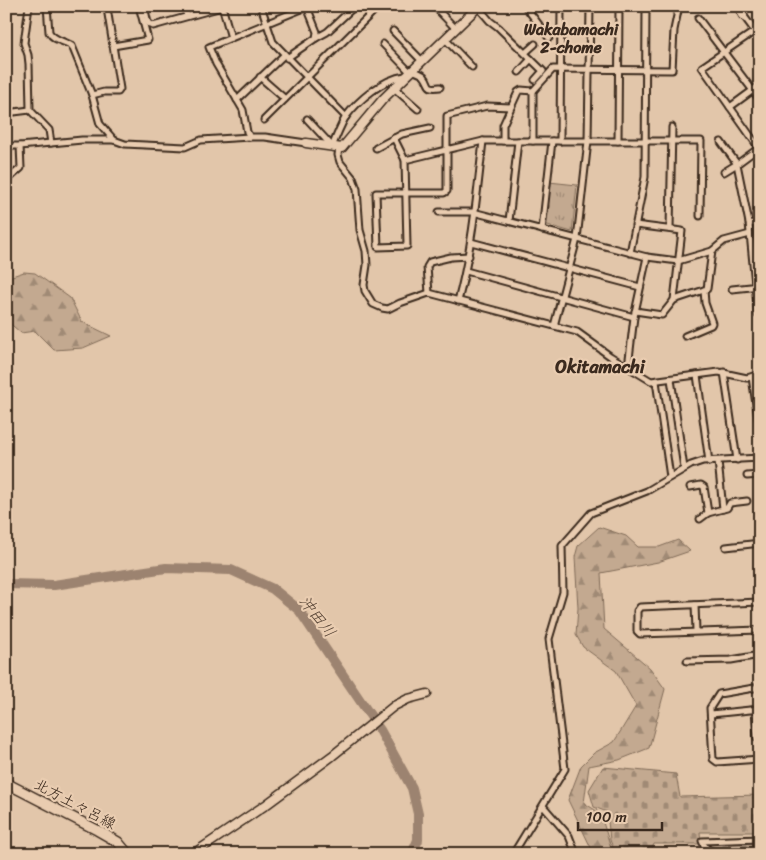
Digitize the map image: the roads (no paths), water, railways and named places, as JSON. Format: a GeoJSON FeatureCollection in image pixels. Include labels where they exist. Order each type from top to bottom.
{"type":"FeatureCollection","features":[{"type":"Feature","properties":{"kind":"main road","name":"北方土々呂線"},"geometry":{"type":"LineString","coordinates":[[6,783],[118,842],[128,854]]}},
{"type":"Feature","properties":{"kind":"street"},"geometry":{"type":"LineString","coordinates":[[29,6],[24,43],[29,64],[30,110],[49,130],[51,143]]}},
{"type":"Feature","properties":{"kind":"street"},"geometry":{"type":"LineString","coordinates":[[47,6],[49,32],[51,36],[72,46],[92,95],[100,124],[114,140]]}},
{"type":"Feature","properties":{"kind":"street"},"geometry":{"type":"LineString","coordinates":[[92,95],[104,92],[118,92],[120,89],[107,7],[115,6]]}},
{"type":"Feature","properties":{"kind":"street"},"geometry":{"type":"LineString","coordinates":[[113,46],[148,40],[139,6]]}},
{"type":"Feature","properties":{"kind":"street"},"geometry":{"type":"LineString","coordinates":[[144,6],[148,23],[153,26],[222,7],[231,38]]}},
{"type":"Feature","properties":{"kind":"street"},"geometry":{"type":"LineString","coordinates":[[184,6],[187,16]]}},
{"type":"Feature","properties":{"kind":"street"},"geometry":{"type":"LineString","coordinates":[[261,6],[273,42],[346,118]]}},
{"type":"Feature","properties":{"kind":"street"},"geometry":{"type":"LineString","coordinates":[[237,100],[260,77],[286,56],[327,32],[355,6]]}},
{"type":"Feature","properties":{"kind":"street"},"geometry":{"type":"LineString","coordinates":[[264,120],[379,6]]}},
{"type":"Feature","properties":{"kind":"street"},"geometry":{"type":"LineString","coordinates":[[434,6],[456,29]]}},
{"type":"Feature","properties":{"kind":"street"},"geometry":{"type":"LineString","coordinates":[[525,6],[550,38]]}},
{"type":"Feature","properties":{"kind":"street"},"geometry":{"type":"LineString","coordinates":[[560,141],[561,6]]}},
{"type":"Feature","properties":{"kind":"street"},"geometry":{"type":"LineString","coordinates":[[554,326],[577,239],[588,141],[590,6]]}},
{"type":"Feature","properties":{"kind":"street"},"geometry":{"type":"LineString","coordinates":[[618,141],[619,6]]}},
{"type":"Feature","properties":{"kind":"street"},"geometry":{"type":"LineString","coordinates":[[630,253],[645,176],[646,6]]}},
{"type":"Feature","properties":{"kind":"street"},"geometry":{"type":"LineString","coordinates":[[533,141],[533,91],[553,69],[672,70],[674,30],[679,6]]}},
{"type":"Feature","properties":{"kind":"street"},"geometry":{"type":"LineString","coordinates":[[739,6],[743,15],[760,38]]}},
{"type":"Feature","properties":{"kind":"street"},"geometry":{"type":"LineString","coordinates":[[250,137],[247,132],[243,110],[216,64],[209,47],[300,8],[308,7],[317,32],[316,38]]}},
{"type":"Feature","properties":{"kind":"street"},"geometry":{"type":"LineString","coordinates":[[6,146],[82,140],[114,140],[124,144],[185,147],[200,140],[265,137],[336,147],[346,144],[394,88],[478,7],[493,25],[498,27],[543,71],[535,80]]}},
{"type":"Feature","properties":{"kind":"street"},"geometry":{"type":"LineString","coordinates":[[698,18],[760,100]]}},
{"type":"Feature","properties":{"kind":"street"},"geometry":{"type":"LineString","coordinates":[[393,31],[422,61]]}},
{"type":"Feature","properties":{"kind":"street"},"geometry":{"type":"LineString","coordinates":[[724,172],[759,147],[702,67],[755,31]]}},
{"type":"Feature","properties":{"kind":"street"},"geometry":{"type":"LineString","coordinates":[[445,39],[472,68]]}},
{"type":"Feature","properties":{"kind":"street"},"geometry":{"type":"LineString","coordinates":[[382,44],[409,73]]}},
{"type":"Feature","properties":{"kind":"street"},"geometry":{"type":"LineString","coordinates":[[525,53],[535,44]]}},
{"type":"Feature","properties":{"kind":"street"},"geometry":{"type":"LineString","coordinates":[[519,72],[531,59]]}},
{"type":"Feature","properties":{"kind":"street"},"geometry":{"type":"LineString","coordinates":[[336,147],[346,118],[364,98],[379,87],[409,73],[423,75],[429,86],[440,87]]}},
{"type":"Feature","properties":{"kind":"street"},"geometry":{"type":"LineString","coordinates":[[260,77],[284,99]]}},
{"type":"Feature","properties":{"kind":"street"},"geometry":{"type":"LineString","coordinates":[[730,107],[760,85]]}},
{"type":"Feature","properties":{"kind":"street"},"geometry":{"type":"LineString","coordinates":[[394,88],[418,109]]}},
{"type":"Feature","properties":{"kind":"street"},"geometry":{"type":"LineString","coordinates":[[503,141],[503,125],[518,92],[521,90],[533,91]]}},
{"type":"Feature","properties":{"kind":"street"},"geometry":{"type":"LineString","coordinates":[[394,138],[405,160],[406,193],[407,246],[378,247],[376,193],[406,193],[444,194],[447,191],[447,116],[488,106],[511,107]]}},
{"type":"Feature","properties":{"kind":"street"},"geometry":{"type":"LineString","coordinates":[[6,113],[30,110]]}},
{"type":"Feature","properties":{"kind":"street"},"geometry":{"type":"LineString","coordinates":[[307,119],[336,147],[340,162],[353,178],[357,189],[360,230],[366,251],[367,265],[364,285],[365,291],[373,304],[388,309],[429,293],[577,332],[628,368],[651,381],[724,372],[752,377],[760,374]]}},
{"type":"Feature","properties":{"kind":"street"},"geometry":{"type":"LineString","coordinates":[[670,229],[672,126]]}},
{"type":"Feature","properties":{"kind":"street"},"geometry":{"type":"LineString","coordinates":[[376,148],[402,134],[430,128]]}},
{"type":"Feature","properties":{"kind":"street"},"geometry":{"type":"LineString","coordinates":[[458,301],[471,242],[483,141]]}},
{"type":"Feature","properties":{"kind":"street"},"geometry":{"type":"LineString","coordinates":[[405,160],[483,141],[701,141],[700,216]]}},
{"type":"Feature","properties":{"kind":"street"},"geometry":{"type":"LineString","coordinates":[[509,221],[518,141]]}},
{"type":"Feature","properties":{"kind":"street"},"geometry":{"type":"LineString","coordinates":[[542,230],[552,141]]}},
{"type":"Feature","properties":{"kind":"street"},"geometry":{"type":"LineString","coordinates":[[721,142],[737,164],[749,223],[758,286],[758,315]]}},
{"type":"Feature","properties":{"kind":"street"},"geometry":{"type":"LineString","coordinates":[[6,181],[22,168],[20,146]]}},
{"type":"Feature","properties":{"kind":"street"},"geometry":{"type":"LineString","coordinates":[[439,212],[475,213],[647,258],[678,261],[712,251],[724,241],[750,234]]}},
{"type":"Feature","properties":{"kind":"street"},"geometry":{"type":"LineString","coordinates":[[749,223],[760,224]]}},
{"type":"Feature","properties":{"kind":"street"},"geometry":{"type":"LineString","coordinates":[[635,225],[682,231],[674,300],[662,315],[636,311]]}},
{"type":"Feature","properties":{"kind":"street"},"geometry":{"type":"LineString","coordinates":[[471,242],[640,287]]}},
{"type":"Feature","properties":{"kind":"street"},"geometry":{"type":"LineString","coordinates":[[674,300],[707,289],[712,251]]}},
{"type":"Feature","properties":{"kind":"street"},"geometry":{"type":"LineString","coordinates":[[753,252],[760,252]]}},
{"type":"Feature","properties":{"kind":"street"},"geometry":{"type":"LineString","coordinates":[[429,293],[427,268],[430,262],[451,257],[468,256]]}},
{"type":"Feature","properties":{"kind":"street"},"geometry":{"type":"LineString","coordinates":[[628,368],[634,317],[647,258]]}},
{"type":"Feature","properties":{"kind":"street"},"geometry":{"type":"LineString","coordinates":[[466,271],[563,296],[634,317]]}},
{"type":"Feature","properties":{"kind":"street"},"geometry":{"type":"LineString","coordinates":[[732,289],[758,286]]}},
{"type":"Feature","properties":{"kind":"street"},"geometry":{"type":"LineString","coordinates":[[685,336],[712,323],[705,303],[704,290]]}},
{"type":"Feature","properties":{"kind":"street"},"geometry":{"type":"LineString","coordinates":[[724,372],[737,460]]}},
{"type":"Feature","properties":{"kind":"street"},"geometry":{"type":"LineString","coordinates":[[697,375],[709,462]]}},
{"type":"Feature","properties":{"kind":"street"},"geometry":{"type":"LineString","coordinates":[[752,377],[760,432]]}},
{"type":"Feature","properties":{"kind":"street"},"geometry":{"type":"LineString","coordinates":[[671,379],[684,468]]}},
{"type":"Feature","properties":{"kind":"street"},"geometry":{"type":"LineString","coordinates":[[656,381],[670,477]]}},
{"type":"Feature","properties":{"kind":"street"},"geometry":{"type":"LineString","coordinates":[[514,854],[562,774],[565,764],[548,639],[563,592],[562,546],[591,513],[647,491],[684,468],[703,461],[760,458]]}},
{"type":"Feature","properties":{"kind":"street"},"geometry":{"type":"LineString","coordinates":[[718,461],[723,509]]}},
{"type":"Feature","properties":{"kind":"street"},"geometry":{"type":"LineString","coordinates":[[747,476],[760,475]]}},
{"type":"Feature","properties":{"kind":"street"},"geometry":{"type":"LineString","coordinates":[[690,487],[701,485],[704,487],[708,513]]}},
{"type":"Feature","properties":{"kind":"street"},"geometry":{"type":"LineString","coordinates":[[700,519],[708,513],[727,508],[730,503],[747,501]]}},
{"type":"Feature","properties":{"kind":"street"},"geometry":{"type":"LineString","coordinates":[[726,547],[760,543]]}},
{"type":"Feature","properties":{"kind":"street"},"geometry":{"type":"LineString","coordinates":[[760,602],[640,607],[637,611],[638,631],[640,634],[760,630]]}},
{"type":"Feature","properties":{"kind":"street"},"geometry":{"type":"LineString","coordinates":[[695,605],[696,631]]}},
{"type":"Feature","properties":{"kind":"street"},"geometry":{"type":"LineString","coordinates":[[687,661],[731,660],[760,655]]}},
{"type":"Feature","properties":{"kind":"street"},"geometry":{"type":"LineString","coordinates":[[760,687],[719,694],[710,708],[714,759],[717,762],[760,759]]}},
{"type":"Feature","properties":{"kind":"street"},"geometry":{"type":"LineString","coordinates":[[193,854],[267,804],[392,708],[408,699],[427,694]]}},
{"type":"Feature","properties":{"kind":"street"},"geometry":{"type":"LineString","coordinates":[[711,714],[758,709],[757,738]]}},
{"type":"Feature","properties":{"kind":"street"},"geometry":{"type":"LineString","coordinates":[[543,806],[569,836],[576,854]]}},
{"type":"Feature","properties":{"kind":"street"},"geometry":{"type":"LineString","coordinates":[[751,854],[711,851],[704,846],[702,841],[760,838]]}},
{"type":"Feature","properties":{"kind":"waterway","name":"沖田川"},"geometry":{"type":"LineString","coordinates":[[6,584],[54,585],[166,568],[231,570],[273,589],[299,610],[380,730],[412,788],[418,814],[418,840],[412,854]]}},
{"type":"Feature","properties":{"kind":"district","name":"Wakabamachi 2-chome"},"geometry":{"type":"Point","coordinates":[571,38]}},
{"type":"Feature","properties":{"kind":"district","name":"Okitamachi"},"geometry":{"type":"Point","coordinates":[600,367]}}]}
